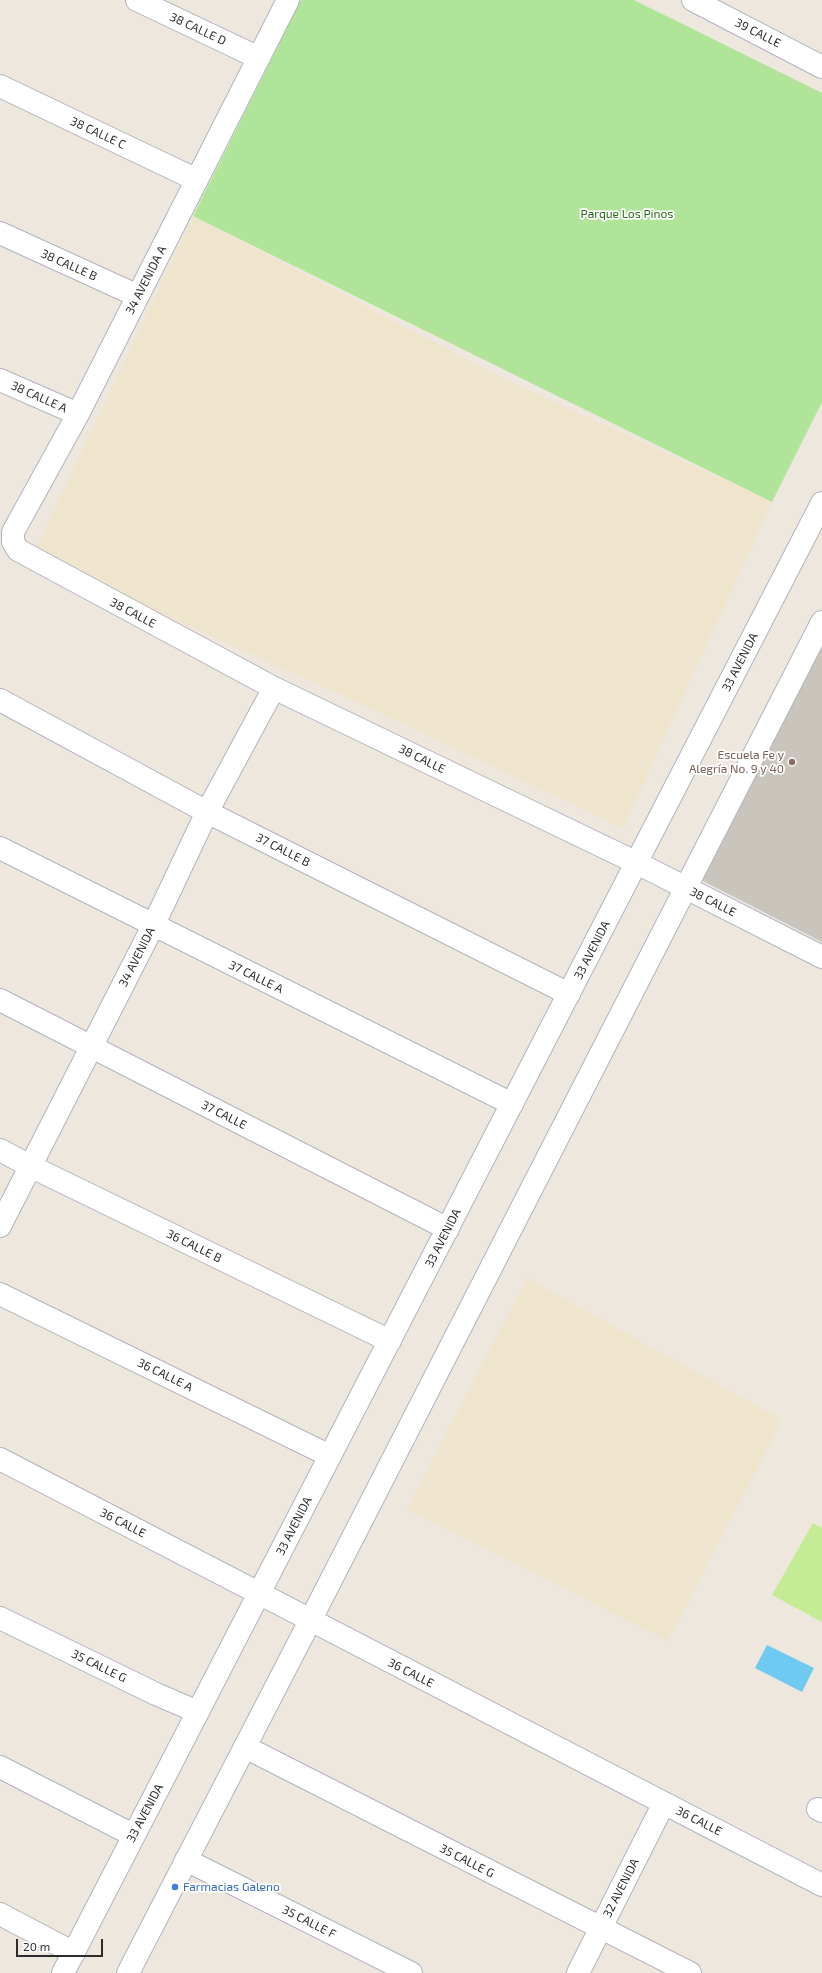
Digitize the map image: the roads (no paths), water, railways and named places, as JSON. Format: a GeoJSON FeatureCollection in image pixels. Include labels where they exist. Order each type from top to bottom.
{"type":"FeatureCollection","features":[{"type":"Feature","properties":{"kind":"street","name":"38 CALLE D"},"geometry":{"type":"LineString","coordinates":[[138,0],[259,58]]}},
{"type":"Feature","properties":{"kind":"street","name":"34 AVENIDA A"},"geometry":{"type":"LineString","coordinates":[[25,555],[18,550],[7,529],[78,414],[288,0]]}},
{"type":"Feature","properties":{"kind":"street","name":"39 CALLE"},"geometry":{"type":"LineString","coordinates":[[693,0],[822,67]]}},
{"type":"Feature","properties":{"kind":"street","name":"38 CALLE C"},"geometry":{"type":"LineString","coordinates":[[0,86],[197,180]]}},
{"type":"Feature","properties":{"kind":"street","name":"38 CALLE B"},"geometry":{"type":"LineString","coordinates":[[0,233],[138,296]]}},
{"type":"Feature","properties":{"kind":"street","name":"38 CALLE A"},"geometry":{"type":"LineString","coordinates":[[0,380],[78,414]]}},
{"type":"Feature","properties":{"kind":"street","name":"33 AVENIDA"},"geometry":{"type":"LineString","coordinates":[[64,1973],[133,1835],[260,1593],[822,503]]}},
{"type":"Feature","properties":{"kind":"street","name":"38 CALLE"},"geometry":{"type":"LineString","coordinates":[[25,555],[274,688],[637,863],[822,957]]}},
{"type":"Feature","properties":{"kind":"street"},"geometry":{"type":"LineString","coordinates":[[128,1973],[822,622]]}},
{"type":"Feature","properties":{"kind":"street","name":"34 AVENIDA"},"geometry":{"type":"LineString","coordinates":[[0,1226],[153,926],[207,812],[274,688]]}},
{"type":"Feature","properties":{"kind":"street","name":"37 CALLE B"},"geometry":{"type":"LineString","coordinates":[[0,700],[207,812],[569,994]]}},
{"type":"Feature","properties":{"kind":"street","name":"37 CALLE A"},"geometry":{"type":"LineString","coordinates":[[0,848],[153,926],[512,1104]]}},
{"type":"Feature","properties":{"kind":"street","name":"37 CALLE"},"geometry":{"type":"LineString","coordinates":[[0,1000],[448,1229]]}},
{"type":"Feature","properties":{"kind":"street","name":"36 CALLE B"},"geometry":{"type":"LineString","coordinates":[[0,1150],[390,1341]]}},
{"type":"Feature","properties":{"kind":"street","name":"36 CALLE A"},"geometry":{"type":"LineString","coordinates":[[0,1294],[330,1456]]}},
{"type":"Feature","properties":{"kind":"street","name":"36 CALLE"},"geometry":{"type":"LineString","coordinates":[[0,1459],[822,1885]]}},
{"type":"Feature","properties":{"kind":"street","name":"35 CALLE G"},"geometry":{"type":"LineString","coordinates":[[0,1618],[156,1694],[198,1712]]}},
{"type":"Feature","properties":{"kind":"street","name":"35 CALLE G"},"geometry":{"type":"LineString","coordinates":[[245,1747],[690,1973]]}},
{"type":"Feature","properties":{"kind":"street"},"geometry":{"type":"LineString","coordinates":[[0,1767],[133,1835]]}},
{"type":"Feature","properties":{"kind":"street","name":"32 AVENIDA"},"geometry":{"type":"LineString","coordinates":[[578,1973],[664,1803]]}},
{"type":"Feature","properties":{"kind":"street","name":"35 CALLE F"},"geometry":{"type":"LineString","coordinates":[[186,1860],[411,1973]]}},
{"type":"Feature","properties":{"kind":"street"},"geometry":{"type":"LineString","coordinates":[[0,1914],[74,1952]]}},
{"type":"Feature","properties":{"kind":"water"},"geometry":{"type":"Polygon","coordinates":[[[767,1645],[814,1668],[802,1692],[755,1668],[767,1645]]]}},
{"type":"Feature","properties":{"kind":"place","name":"Escuela Fe y Alegría No. 9 y 40"},"geometry":{"type":"Point","coordinates":[792,762]}},
{"type":"Feature","properties":{"kind":"place","name":"Farmacias Galeno"},"geometry":{"type":"Point","coordinates":[175,1887]}},
{"type":"Feature","properties":{"kind":"park label","name":"Parque Los Pinos"},"geometry":{"type":"Point","coordinates":[627,214]}}]}
